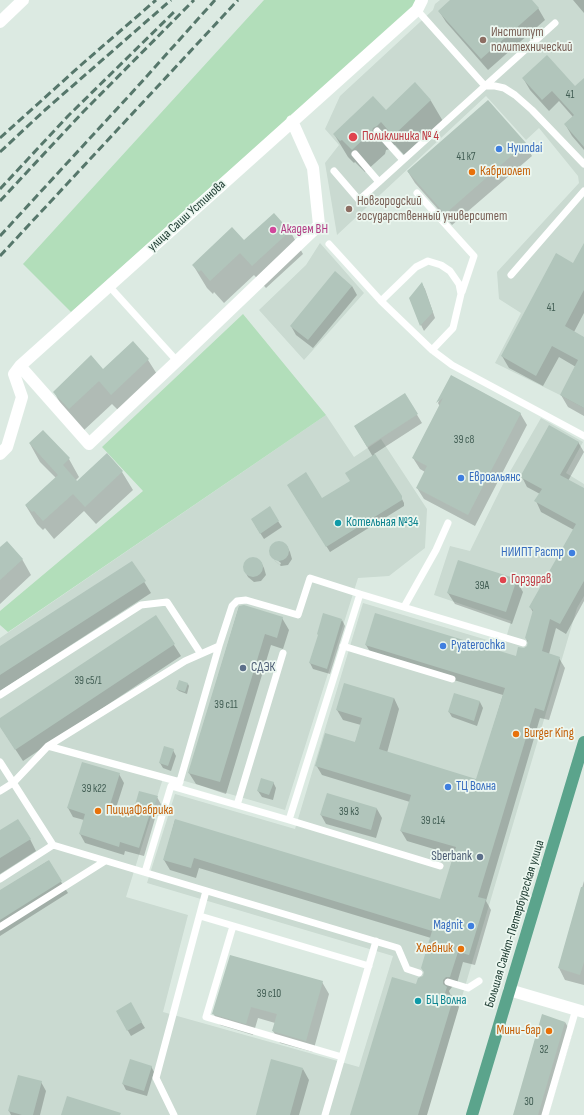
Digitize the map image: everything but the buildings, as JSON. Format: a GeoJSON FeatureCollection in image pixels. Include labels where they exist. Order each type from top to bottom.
{"type":"FeatureCollection","features":[{"type":"Feature","properties":{"kind":"main road","name":"Большая Санкт-Петербургская улица"},"geometry":{"type":"LineString","coordinates":[[472,1115],[509,990],[582,756],[584,742]]}},
{"type":"Feature","properties":{"kind":"street"},"geometry":{"type":"LineString","coordinates":[[0,22],[23,0]]}},
{"type":"Feature","properties":{"kind":"street","name":"улица Саши Устинова"},"geometry":{"type":"LineString","coordinates":[[20,366],[420,5]]}},
{"type":"Feature","properties":{"kind":"street"},"geometry":{"type":"LineString","coordinates":[[0,454],[7,447],[22,397],[14,374],[20,366],[89,444],[177,362],[319,225],[313,168],[292,121]]}},
{"type":"Feature","properties":{"kind":"street"},"geometry":{"type":"LineString","coordinates":[[509,990],[580,1010]]}},
{"type":"Feature","properties":{"kind":"lane"},"geometry":{"type":"LineString","coordinates":[[420,5],[485,86]]}},
{"type":"Feature","properties":{"kind":"lane"},"geometry":{"type":"LineString","coordinates":[[334,171],[360,200],[555,23]]}},
{"type":"Feature","properties":{"kind":"lane"},"geometry":{"type":"LineString","coordinates":[[485,86],[504,88],[515,95],[532,110],[584,164]]}},
{"type":"Feature","properties":{"kind":"lane"},"geometry":{"type":"LineString","coordinates":[[377,132],[404,160]]}},
{"type":"Feature","properties":{"kind":"lane"},"geometry":{"type":"LineString","coordinates":[[354,154],[379,182]]}},
{"type":"Feature","properties":{"kind":"lane"},"geometry":{"type":"LineString","coordinates":[[510,275],[584,191]]}},
{"type":"Feature","properties":{"kind":"lane"},"geometry":{"type":"LineString","coordinates":[[417,193],[474,256],[461,294],[453,328],[432,350]]}},
{"type":"Feature","properties":{"kind":"lane"},"geometry":{"type":"LineString","coordinates":[[329,244],[381,301],[432,350],[452,365],[584,436]]}},
{"type":"Feature","properties":{"kind":"lane"},"geometry":{"type":"LineString","coordinates":[[381,301],[416,267],[428,261],[441,265],[450,271],[459,284],[461,294]]}},
{"type":"Feature","properties":{"kind":"lane"},"geometry":{"type":"LineString","coordinates":[[108,286],[177,362]]}},
{"type":"Feature","properties":{"kind":"lane"},"geometry":{"type":"LineString","coordinates":[[404,607],[436,550],[448,523]]}},
{"type":"Feature","properties":{"kind":"lane"},"geometry":{"type":"LineString","coordinates":[[179,785],[219,646],[232,606],[237,601],[246,600],[298,615],[310,578],[523,643]]}},
{"type":"Feature","properties":{"kind":"lane"},"geometry":{"type":"LineString","coordinates":[[289,820],[360,594]]}},
{"type":"Feature","properties":{"kind":"lane"},"geometry":{"type":"LineString","coordinates":[[0,695],[141,605],[167,602],[201,654]]}},
{"type":"Feature","properties":{"kind":"lane"},"geometry":{"type":"LineString","coordinates":[[0,791],[13,783],[48,746],[185,661],[219,646]]}},
{"type":"Feature","properties":{"kind":"lane"},"geometry":{"type":"LineString","coordinates":[[343,646],[452,679]]}},
{"type":"Feature","properties":{"kind":"lane"},"geometry":{"type":"LineString","coordinates":[[237,805],[283,653]]}},
{"type":"Feature","properties":{"kind":"lane"},"geometry":{"type":"LineString","coordinates":[[48,746],[440,866]]}},
{"type":"Feature","properties":{"kind":"lane"},"geometry":{"type":"LineString","coordinates":[[0,762],[53,845],[398,948],[407,969],[419,973]]}},
{"type":"Feature","properties":{"kind":"lane"},"geometry":{"type":"LineString","coordinates":[[145,872],[171,786],[179,785]]}},
{"type":"Feature","properties":{"kind":"lane"},"geometry":{"type":"LineString","coordinates":[[0,879],[53,845]]}},
{"type":"Feature","properties":{"kind":"lane"},"geometry":{"type":"LineString","coordinates":[[0,927],[105,861]]}},
{"type":"Feature","properties":{"kind":"lane"},"geometry":{"type":"LineString","coordinates":[[174,1115],[156,1078],[206,891]]}},
{"type":"Feature","properties":{"kind":"lane"},"geometry":{"type":"LineString","coordinates":[[200,916],[369,966]]}},
{"type":"Feature","properties":{"kind":"lane"},"geometry":{"type":"LineString","coordinates":[[233,926],[206,1017],[342,1057]]}},
{"type":"Feature","properties":{"kind":"lane"},"geometry":{"type":"LineString","coordinates":[[325,1115],[376,941]]}},
{"type":"Feature","properties":{"kind":"lane"},"geometry":{"type":"LineString","coordinates":[[448,982],[468,988],[479,981]]}},
{"type":"Feature","properties":{"kind":"lane"},"geometry":{"type":"LineString","coordinates":[[545,1115],[580,1010]]}},
{"type":"Feature","properties":{"kind":"shaded area","name":"Новгородский государственный университет"},"geometry":{"type":"Polygon","coordinates":[[[440,0],[584,0],[584,408],[495,363],[521,313],[499,299],[497,272],[579,183],[578,176],[539,128],[526,140],[486,96],[337,235],[325,163],[339,145],[325,129],[340,96],[433,10],[435,4],[440,0]]]}},
{"type":"Feature","properties":{"kind":"shaded area"},"geometry":{"type":"Polygon","coordinates":[[[320,243],[364,293],[304,360],[259,310],[306,265],[320,243]]]}},
{"type":"Feature","properties":{"kind":"shaded area"},"geometry":{"type":"Polygon","coordinates":[[[326,415],[354,457],[381,439],[427,509],[425,548],[389,576],[358,578],[285,810],[164,775],[126,897],[188,915],[163,1012],[359,1067],[393,956],[147,883],[175,794],[295,829],[363,603],[504,645],[511,621],[434,595],[450,546],[470,551],[504,482],[541,418],[583,442],[566,473],[584,484],[584,596],[577,608],[427,1115],[0,1115],[0,638],[326,415]]]}},
{"type":"Feature","properties":{"kind":"green space"},"geometry":{"type":"Polygon","coordinates":[[[264,0],[416,0],[414,6],[71,312],[23,264],[264,0]]]}},
{"type":"Feature","properties":{"kind":"green space"},"geometry":{"type":"Polygon","coordinates":[[[243,314],[326,415],[8,632],[0,625],[0,611],[143,491],[102,447],[243,314]]]}},
{"type":"Feature","properties":{"kind":"railway"},"geometry":{"type":"LineString","coordinates":[[0,138],[156,0]]}},
{"type":"Feature","properties":{"kind":"railway"},"geometry":{"type":"LineString","coordinates":[[0,152],[45,110],[171,0]]}},
{"type":"Feature","properties":{"kind":"railway"},"geometry":{"type":"LineString","coordinates":[[0,201],[83,112],[194,0]]}},
{"type":"Feature","properties":{"kind":"railway"},"geometry":{"type":"LineString","coordinates":[[0,236],[215,0]]}},
{"type":"Feature","properties":{"kind":"railway"},"geometry":{"type":"LineString","coordinates":[[0,256],[238,0]]}},
{"type":"Feature","properties":{"kind":"railway"},"geometry":{"type":"LineString","coordinates":[[0,189],[68,116],[174,12]]}},
{"type":"Feature","properties":{"kind":"place","name":"Институт политехнический"},"geometry":{"type":"Point","coordinates":[483,40]}},
{"type":"Feature","properties":{"kind":"place","name":"Поликлиника № 4"},"geometry":{"type":"Point","coordinates":[353,137]}},
{"type":"Feature","properties":{"kind":"place","name":"Hyundai"},"geometry":{"type":"Point","coordinates":[499,149]}},
{"type":"Feature","properties":{"kind":"place","name":"Кабриолет"},"geometry":{"type":"Point","coordinates":[472,172]}},
{"type":"Feature","properties":{"kind":"place","name":"Новгородский государственный университет"},"geometry":{"type":"Point","coordinates":[349,209]}},
{"type":"Feature","properties":{"kind":"place","name":"Академ ВН"},"geometry":{"type":"Point","coordinates":[273,230]}},
{"type":"Feature","properties":{"kind":"place","name":"Евроальянс"},"geometry":{"type":"Point","coordinates":[461,478]}},
{"type":"Feature","properties":{"kind":"place","name":"Котельная №34"},"geometry":{"type":"Point","coordinates":[338,523]}},
{"type":"Feature","properties":{"kind":"place","name":"НИИПТ Растр"},"geometry":{"type":"Point","coordinates":[572,553]}},
{"type":"Feature","properties":{"kind":"place","name":"Горздрав"},"geometry":{"type":"Point","coordinates":[503,580]}},
{"type":"Feature","properties":{"kind":"place","name":"Pyaterochka"},"geometry":{"type":"Point","coordinates":[443,646]}},
{"type":"Feature","properties":{"kind":"place","name":"СДЭК"},"geometry":{"type":"Point","coordinates":[243,668]}},
{"type":"Feature","properties":{"kind":"place","name":"Burger King"},"geometry":{"type":"Point","coordinates":[516,734]}},
{"type":"Feature","properties":{"kind":"place","name":"ТЦ Волна"},"geometry":{"type":"Point","coordinates":[448,787]}},
{"type":"Feature","properties":{"kind":"place","name":"ПиццаФабрика"},"geometry":{"type":"Point","coordinates":[98,811]}},
{"type":"Feature","properties":{"kind":"place","name":"Sberbank"},"geometry":{"type":"Point","coordinates":[480,857]}},
{"type":"Feature","properties":{"kind":"place","name":"Magnit"},"geometry":{"type":"Point","coordinates":[471,926]}},
{"type":"Feature","properties":{"kind":"place","name":"Хлебник"},"geometry":{"type":"Point","coordinates":[461,949]}},
{"type":"Feature","properties":{"kind":"place","name":"БЦ Волна"},"geometry":{"type":"Point","coordinates":[418,1001]}},
{"type":"Feature","properties":{"kind":"place","name":"Мини-бар"},"geometry":{"type":"Point","coordinates":[549,1031]}}]}
